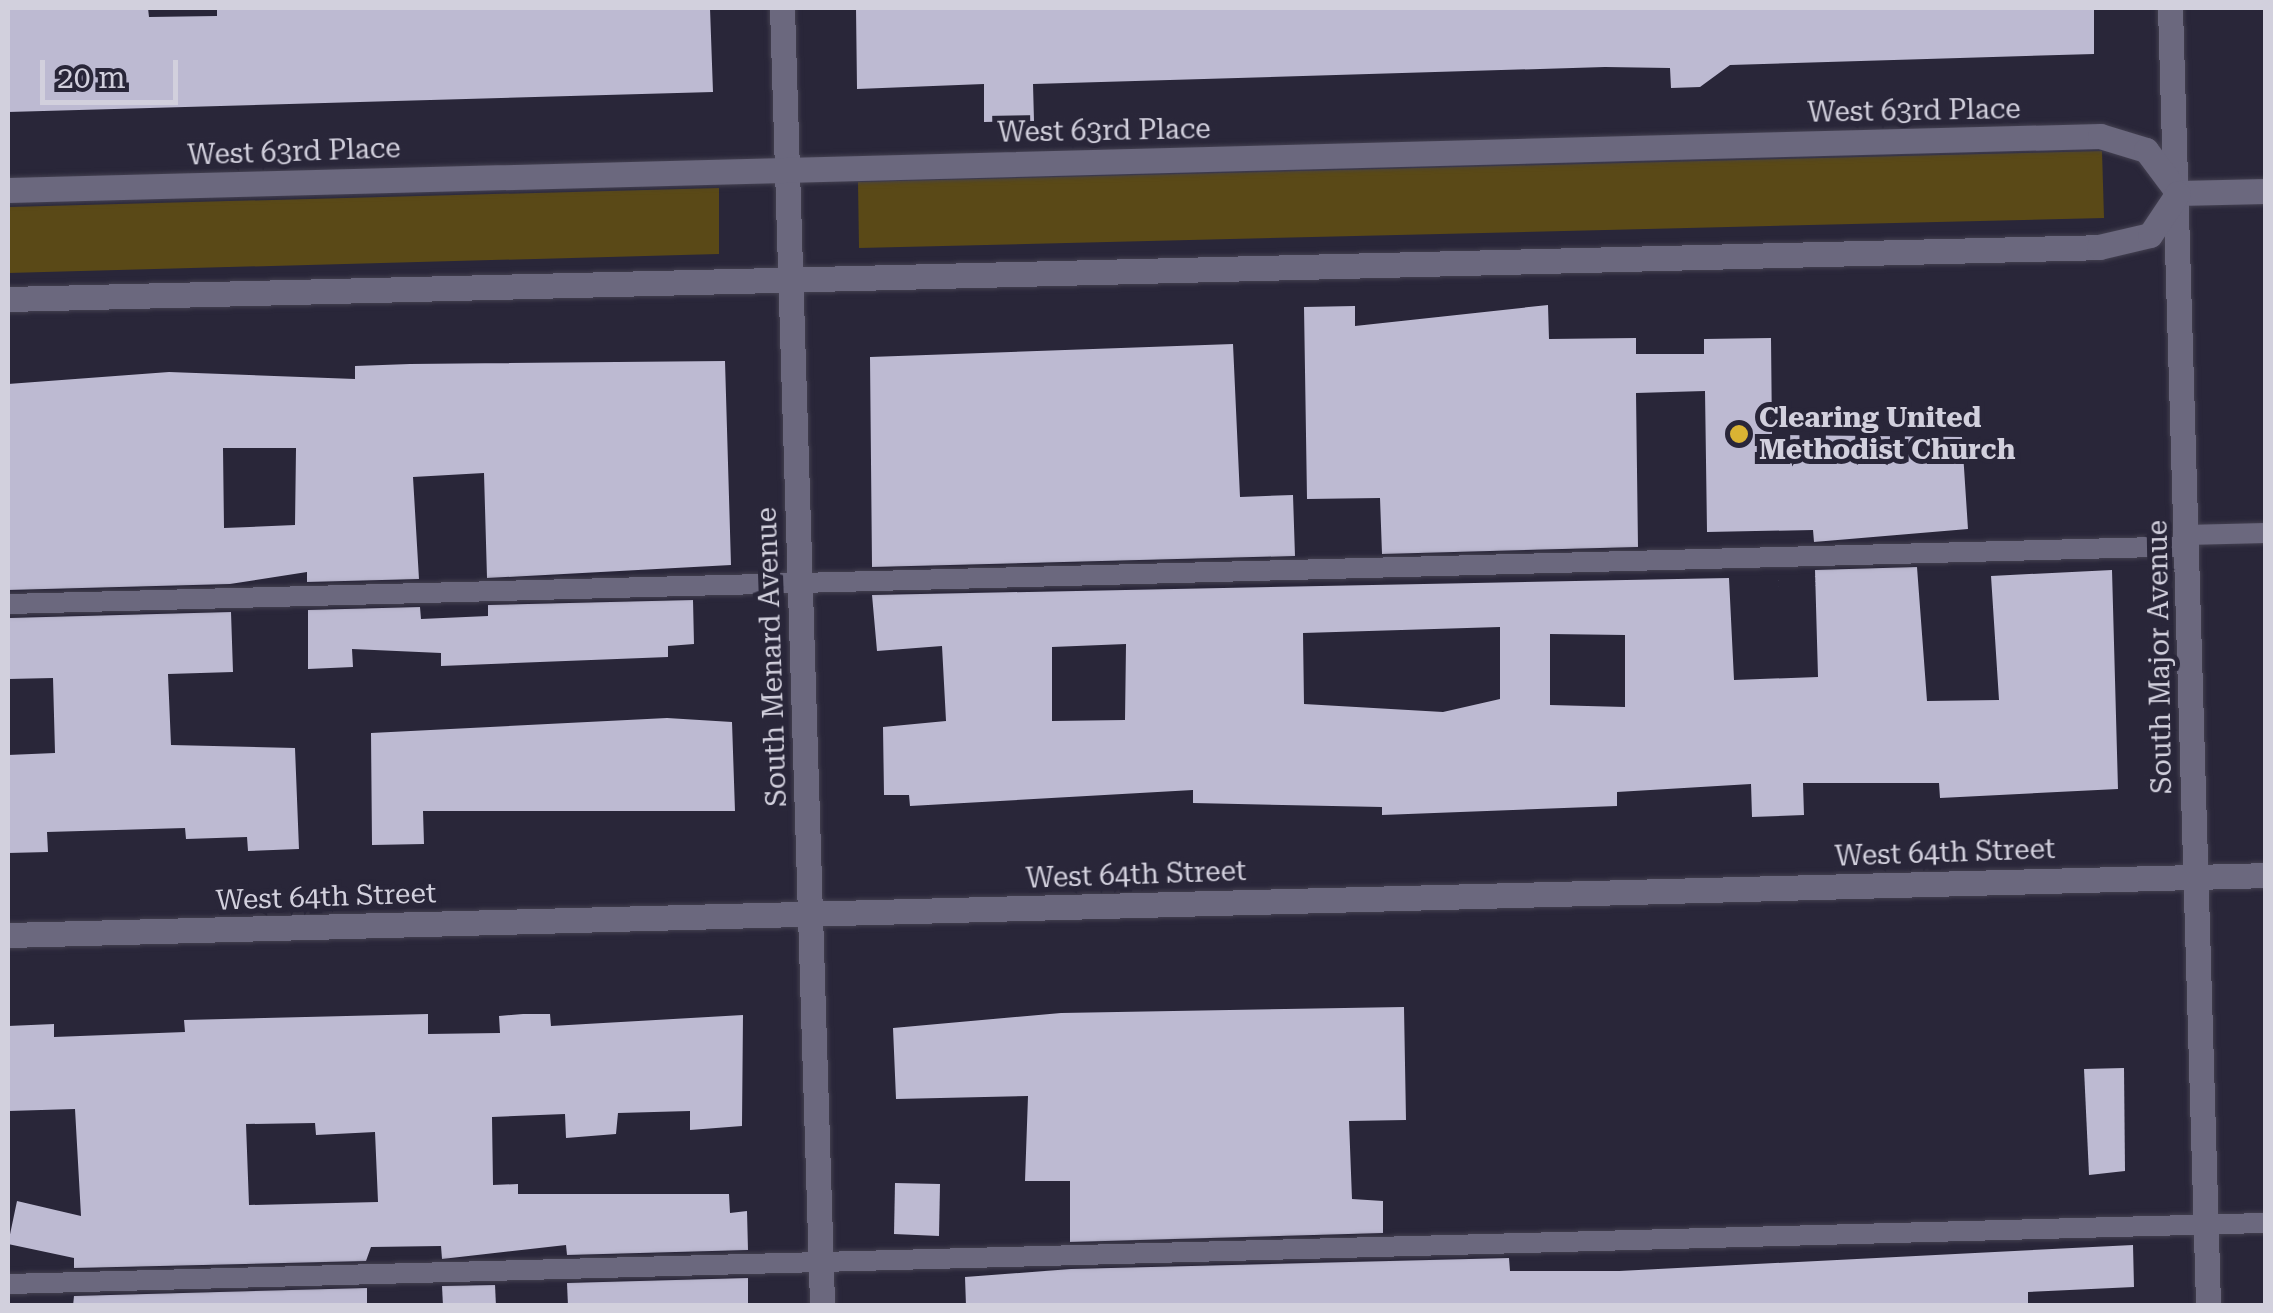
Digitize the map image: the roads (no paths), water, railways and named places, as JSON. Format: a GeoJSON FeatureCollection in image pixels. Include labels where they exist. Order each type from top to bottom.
{"type":"FeatureCollection","features":[{"type":"Feature","properties":{"kind":"street","name":"South Menard Avenue"},"geometry":{"type":"LineString","coordinates":[[782,8],[822,1306]]}},
{"type":"Feature","properties":{"kind":"street","name":"South Major Avenue"},"geometry":{"type":"LineString","coordinates":[[2170,8],[2208,1306]]}},
{"type":"Feature","properties":{"kind":"street","name":"West 63rd Place"},"geometry":{"type":"LineString","coordinates":[[8,190],[2100,136],[2146,150],[2178,193]]}},
{"type":"Feature","properties":{"kind":"street"},"geometry":{"type":"LineString","coordinates":[[8,299],[2098,247],[2150,235],[2178,193],[2266,191]]}},
{"type":"Feature","properties":{"kind":"street","name":"West 64th Street"},"geometry":{"type":"LineString","coordinates":[[8,935],[2266,874]]}},
{"type":"Feature","properties":{"kind":"lane"},"geometry":{"type":"LineString","coordinates":[[8,604],[800,584],[2187,540],[2266,532]]}},
{"type":"Feature","properties":{"kind":"lane"},"geometry":{"type":"LineString","coordinates":[[8,1284],[2266,1223]]}},
{"type":"Feature","properties":{"kind":"place","name":"Clearing United Methodist Church"},"geometry":{"type":"Point","coordinates":[1739,434]}}]}
